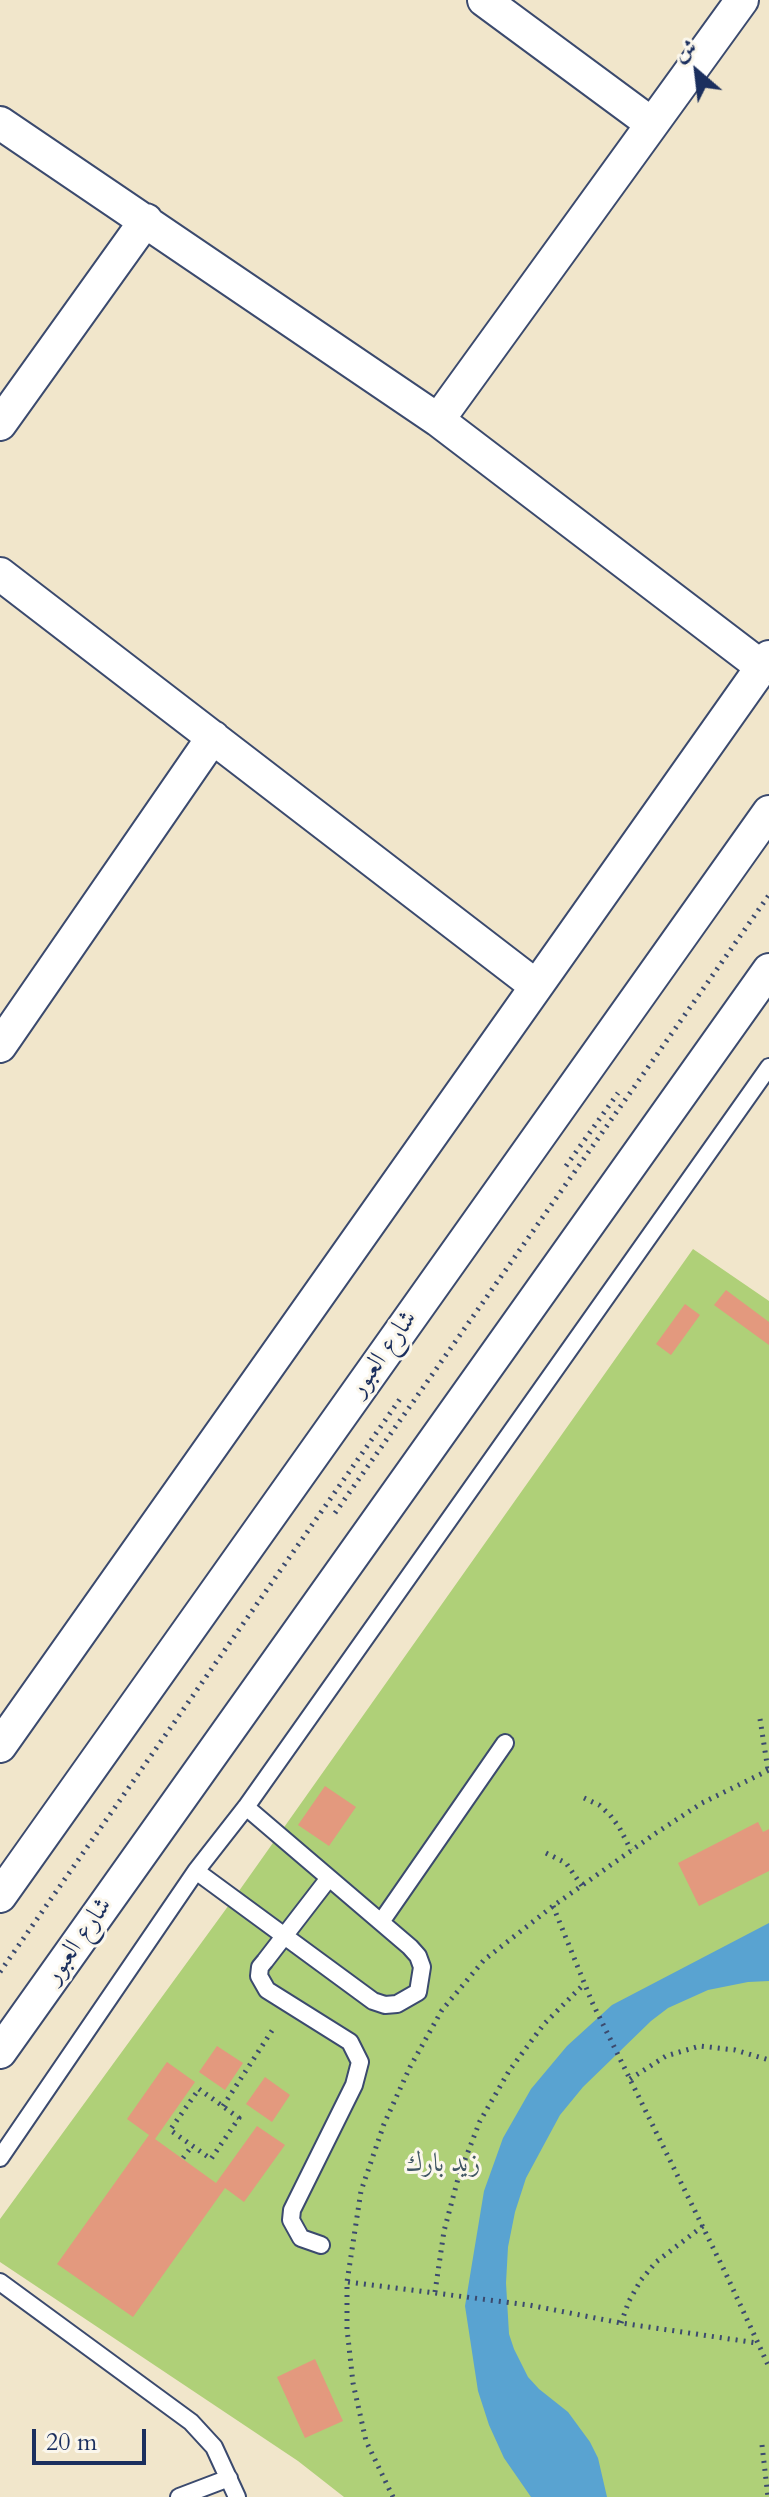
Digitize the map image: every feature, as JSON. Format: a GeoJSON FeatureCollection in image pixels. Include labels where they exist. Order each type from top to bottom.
{"type":"FeatureCollection","features":[{"type":"Feature","properties":{"kind":"street"},"geometry":{"type":"LineString","coordinates":[[484,0],[652,124]]}},
{"type":"Feature","properties":{"kind":"street"},"geometry":{"type":"LineString","coordinates":[[438,420],[742,0]]}},
{"type":"Feature","properties":{"kind":"street"},"geometry":{"type":"LineString","coordinates":[[0,123],[438,420],[766,662],[0,1746]]}},
{"type":"Feature","properties":{"kind":"street"},"geometry":{"type":"LineString","coordinates":[[0,424],[146,220]]}},
{"type":"Feature","properties":{"kind":"street"},"geometry":{"type":"LineString","coordinates":[[0,574],[536,986]]}},
{"type":"Feature","properties":{"kind":"street"},"geometry":{"type":"LineString","coordinates":[[0,1046],[213,737]]}},
{"type":"Feature","properties":{"kind":"street","name":"شارع العبور"},"geometry":{"type":"LineString","coordinates":[[0,1896],[769,812]]}},
{"type":"Feature","properties":{"kind":"street","name":"شارع العبور"},"geometry":{"type":"LineString","coordinates":[[0,2052],[769,970]]}},
{"type":"Feature","properties":{"kind":"lane"},"geometry":{"type":"LineString","coordinates":[[0,2158],[196,1871],[246,1807],[769,1067]]}},
{"type":"Feature","properties":{"kind":"lane"},"geometry":{"type":"LineString","coordinates":[[381,1922],[505,1743]]}},
{"type":"Feature","properties":{"kind":"lane"},"geometry":{"type":"LineString","coordinates":[[196,1871],[373,2001],[385,2005],[397,2004],[418,1992],[422,1967],[410,1947],[246,1807]]}},
{"type":"Feature","properties":{"kind":"lane"},"geometry":{"type":"LineString","coordinates":[[321,2245],[301,2238],[294,2230],[292,2210],[354,2085],[360,2062],[350,2042],[267,1990],[259,1976],[260,1967],[329,1878]]}},
{"type":"Feature","properties":{"kind":"lane"},"geometry":{"type":"LineString","coordinates":[[0,2282],[191,2422],[214,2447],[237,2497]]}},
{"type":"Feature","properties":{"kind":"lane"},"geometry":{"type":"LineString","coordinates":[[179,2497],[229,2478]]}},
{"type":"Feature","properties":{"kind":"path"},"geometry":{"type":"LineString","coordinates":[[565,1167],[618,1092]]}},
{"type":"Feature","properties":{"kind":"path"},"geometry":{"type":"LineString","coordinates":[[0,1972],[403,1396]]}},
{"type":"Feature","properties":{"kind":"path"},"geometry":{"type":"LineString","coordinates":[[393,2497],[366,2441],[353,2383],[347,2329],[347,2282],[361,2191],[384,2124],[410,2067],[442,2010],[484,1960],[631,1850],[702,1803],[769,1770],[760,1719]]}},
{"type":"Feature","properties":{"kind":"path"},"geometry":{"type":"LineString","coordinates":[[584,1798],[610,1815],[631,1850]]}},
{"type":"Feature","properties":{"kind":"path"},"geometry":{"type":"LineString","coordinates":[[546,1853],[566,1863],[582,1886]]}},
{"type":"Feature","properties":{"kind":"path"},"geometry":{"type":"LineString","coordinates":[[553,1906],[592,2002],[769,2367]]}},
{"type":"Feature","properties":{"kind":"path"},"geometry":{"type":"LineString","coordinates":[[435,2292],[444,2231],[459,2175],[480,2121],[509,2071],[535,2036],[585,1983]]}},
{"type":"Feature","properties":{"kind":"path"},"geometry":{"type":"LineString","coordinates":[[223,2106],[289,2004]]}},
{"type":"Feature","properties":{"kind":"path"},"geometry":{"type":"LineString","coordinates":[[630,2079],[666,2056],[700,2046],[735,2050],[769,2060]]}},
{"type":"Feature","properties":{"kind":"path"},"geometry":{"type":"LineString","coordinates":[[199,2089],[223,2106],[239,2118],[211,2159],[170,2130],[199,2089]]}},
{"type":"Feature","properties":{"kind":"path"},"geometry":{"type":"LineString","coordinates":[[183,2158],[192,2146]]}},
{"type":"Feature","properties":{"kind":"path"},"geometry":{"type":"LineString","coordinates":[[621,2323],[629,2301],[648,2271],[703,2226]]}},
{"type":"Feature","properties":{"kind":"path"},"geometry":{"type":"LineString","coordinates":[[347,2282],[529,2305],[621,2323],[758,2343]]}},
{"type":"Feature","properties":{"kind":"path"},"geometry":{"type":"LineString","coordinates":[[762,2445],[768,2497]]}},
{"type":"Feature","properties":{"kind":"green space","name":"زيد بارك"},"geometry":{"type":"Polygon","coordinates":[[[693,1249],[769,1301],[769,2497],[344,2497],[298,2461],[0,2262],[0,2219],[234,1898],[693,1249]]]}},
{"type":"Feature","properties":{"kind":"water"},"geometry":{"type":"Polygon","coordinates":[[[769,1923],[769,1981],[708,1990],[668,2008],[651,2021],[583,2087],[560,2115],[526,2178],[508,2247],[506,2283],[509,2334],[528,2377],[568,2412],[590,2442],[598,2458],[607,2497],[531,2497],[504,2458],[489,2425],[478,2391],[465,2306],[484,2191],[503,2138],[531,2089],[567,2046],[612,2005],[769,1923]]]}},
{"type":"Feature","properties":{"kind":"building"},"geometry":{"type":"Polygon","coordinates":[[[726,1290],[769,1322],[769,1345],[714,1305],[726,1290]]]}},
{"type":"Feature","properties":{"kind":"building"},"geometry":{"type":"Polygon","coordinates":[[[685,1304],[700,1315],[671,1355],[656,1344],[685,1304]]]}},
{"type":"Feature","properties":{"kind":"building"},"geometry":{"type":"Polygon","coordinates":[[[325,1786],[356,1807],[329,1846],[298,1825],[325,1786]]]}},
{"type":"Feature","properties":{"kind":"building"},"geometry":{"type":"Polygon","coordinates":[[[758,1822],[763,1832],[769,1829],[769,1871],[699,1906],[678,1863],[758,1822]]]}},
{"type":"Feature","properties":{"kind":"building"},"geometry":{"type":"Polygon","coordinates":[[[217,2046],[243,2063],[225,2090],[199,2072],[217,2046]]]}},
{"type":"Feature","properties":{"kind":"building"},"geometry":{"type":"Polygon","coordinates":[[[167,2062],[195,2082],[155,2139],[216,2183],[257,2126],[285,2145],[244,2202],[225,2188],[133,2317],[57,2264],[149,2135],[127,2119],[167,2062]]]}},
{"type":"Feature","properties":{"kind":"building"},"geometry":{"type":"Polygon","coordinates":[[[265,2077],[290,2095],[272,2122],[246,2104],[265,2077]]]}},
{"type":"Feature","properties":{"kind":"building"},"geometry":{"type":"Polygon","coordinates":[[[315,2359],[343,2421],[305,2438],[277,2377],[315,2359]]]}}]}
